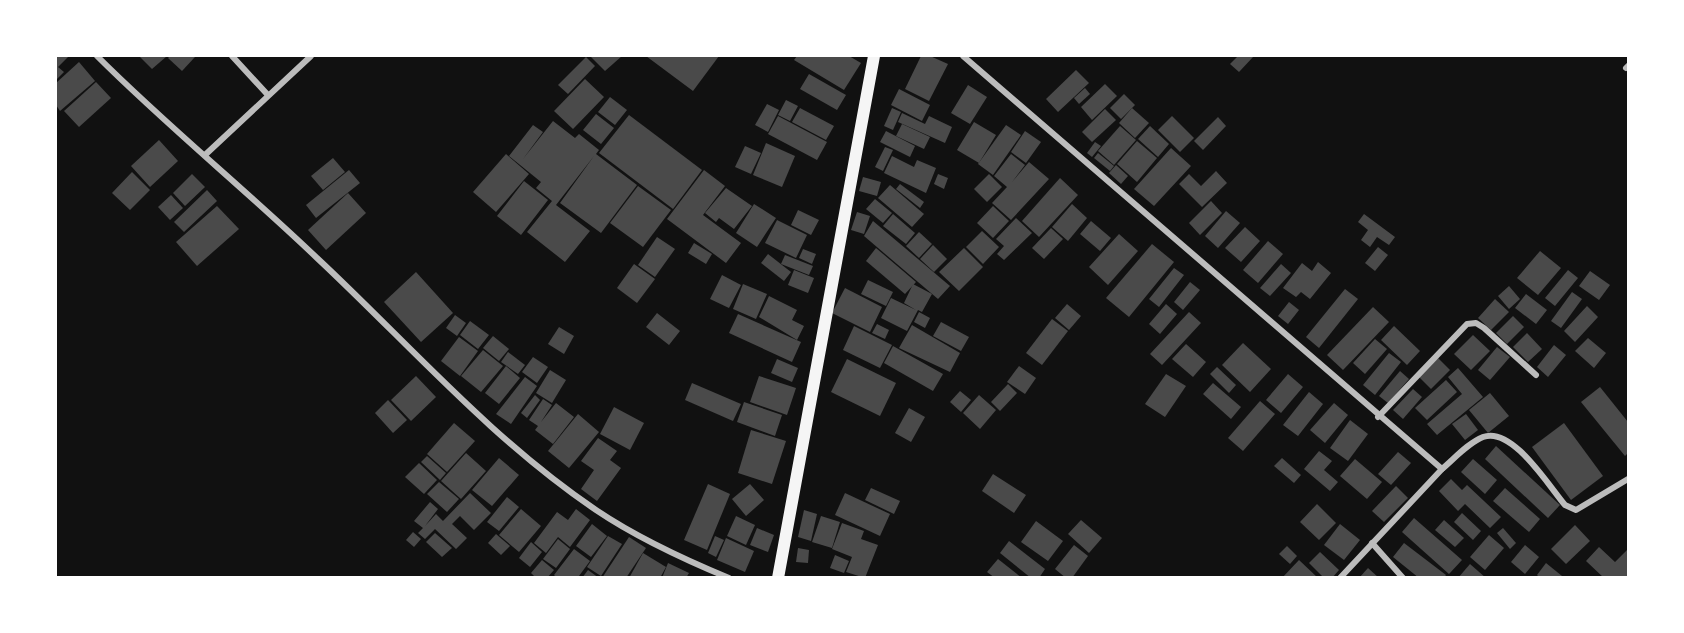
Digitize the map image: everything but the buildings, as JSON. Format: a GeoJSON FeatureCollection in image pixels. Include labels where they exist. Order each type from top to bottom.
{"type":"FeatureCollection","features":[{"type":"Feature","properties":{"kind":"main road"},"geometry":{"type":"LineString","coordinates":[[778,578],[874,56]]}},
{"type":"Feature","properties":{"kind":"street"},"geometry":{"type":"LineString","coordinates":[[97,56],[317,257],[478,415],[553,479],[597,511],[639,535],[691,562],[729,578]]}},
{"type":"Feature","properties":{"kind":"street"},"geometry":{"type":"LineString","coordinates":[[232,56],[267,94]]}},
{"type":"Feature","properties":{"kind":"street"},"geometry":{"type":"LineString","coordinates":[[205,155],[267,94],[311,56]]}},
{"type":"Feature","properties":{"kind":"street"},"geometry":{"type":"LineString","coordinates":[[963,56],[1378,417],[1442,469]]}},
{"type":"Feature","properties":{"kind":"street"},"geometry":{"type":"LineString","coordinates":[[1378,417],[1467,324],[1476,323],[1484,328],[1536,375]]}},
{"type":"Feature","properties":{"kind":"street"},"geometry":{"type":"LineString","coordinates":[[1340,578],[1442,469],[1475,442],[1491,435],[1507,439],[1518,448],[1565,505],[1576,510],[1629,479]]}},
{"type":"Feature","properties":{"kind":"street"},"geometry":{"type":"LineString","coordinates":[[1372,543],[1403,578]]}}]}
